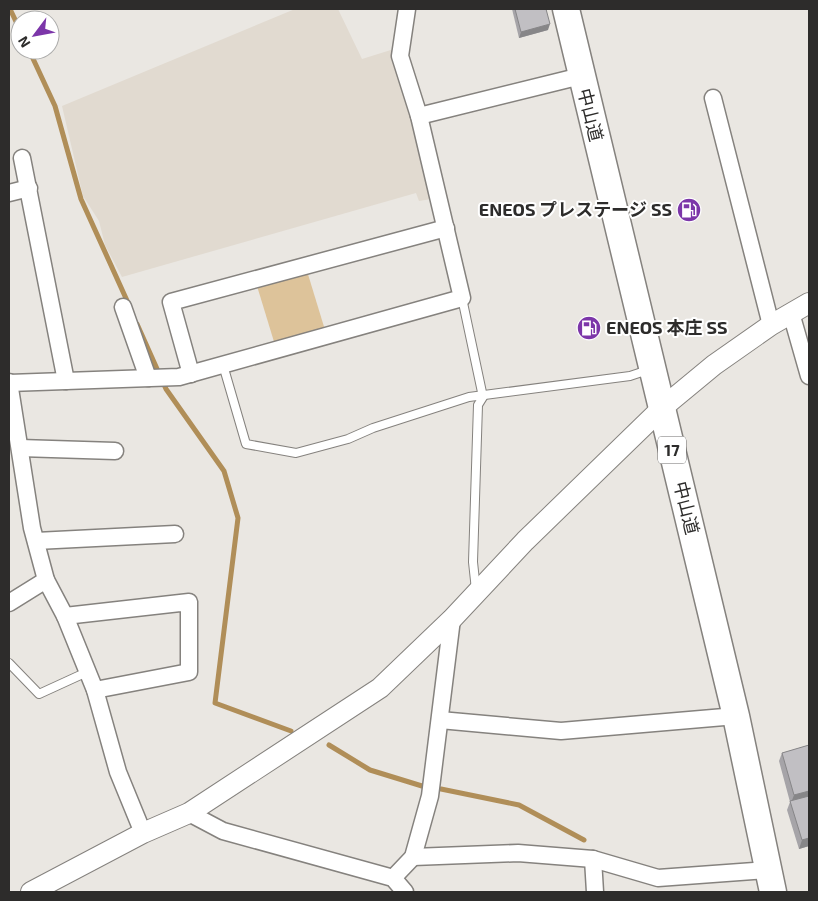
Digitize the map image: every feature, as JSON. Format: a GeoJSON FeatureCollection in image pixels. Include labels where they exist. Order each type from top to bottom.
{"type":"FeatureCollection","features":[{"type":"Feature","properties":{"kind":"highway","name":"中山道"},"geometry":{"type":"LineString","coordinates":[[566,9],[736,716],[771,881]]}},
{"type":"Feature","properties":{"kind":"street"},"geometry":{"type":"LineString","coordinates":[[143,833],[118,772],[94,690],[65,616],[46,580],[36,541],[9,382],[158,378],[191,374],[462,298],[420,116],[400,56],[407,9]]}},
{"type":"Feature","properties":{"kind":"street"},"geometry":{"type":"LineString","coordinates":[[420,116],[581,76]]}},
{"type":"Feature","properties":{"kind":"street"},"geometry":{"type":"LineString","coordinates":[[713,98],[771,325]]}},
{"type":"Feature","properties":{"kind":"street"},"geometry":{"type":"LineString","coordinates":[[22,158],[66,381]]}},
{"type":"Feature","properties":{"kind":"street"},"geometry":{"type":"LineString","coordinates":[[9,193],[29,188]]}},
{"type":"Feature","properties":{"kind":"street"},"geometry":{"type":"LineString","coordinates":[[191,374],[171,302],[446,228]]}},
{"type":"Feature","properties":{"kind":"street"},"geometry":{"type":"LineString","coordinates":[[31,892],[143,833],[189,813],[380,688],[452,619],[525,541],[662,408],[714,365],[771,325],[809,304]]}},
{"type":"Feature","properties":{"kind":"street"},"geometry":{"type":"LineString","coordinates":[[123,307],[158,378]]}},
{"type":"Feature","properties":{"kind":"street"},"geometry":{"type":"LineString","coordinates":[[791,313],[809,376]]}},
{"type":"Feature","properties":{"kind":"street"},"geometry":{"type":"LineString","coordinates":[[20,448],[115,451]]}},
{"type":"Feature","properties":{"kind":"street"},"geometry":{"type":"LineString","coordinates":[[36,541],[175,534]]}},
{"type":"Feature","properties":{"kind":"street"},"geometry":{"type":"LineString","coordinates":[[9,603],[46,580]]}},
{"type":"Feature","properties":{"kind":"street"},"geometry":{"type":"LineString","coordinates":[[65,616],[189,602],[189,672],[94,690]]}},
{"type":"Feature","properties":{"kind":"street"},"geometry":{"type":"LineString","coordinates":[[393,878],[413,857],[430,796],[452,619]]}},
{"type":"Feature","properties":{"kind":"street"},"geometry":{"type":"LineString","coordinates":[[440,720],[561,731],[736,716]]}},
{"type":"Feature","properties":{"kind":"street"},"geometry":{"type":"LineString","coordinates":[[189,813],[223,831],[393,878],[405,892]]}},
{"type":"Feature","properties":{"kind":"street"},"geometry":{"type":"LineString","coordinates":[[413,857],[518,853],[593,859],[658,878],[771,881]]}},
{"type":"Feature","properties":{"kind":"street"},"geometry":{"type":"LineString","coordinates":[[593,859],[594,892]]}},
{"type":"Feature","properties":{"kind":"lane"},"geometry":{"type":"LineString","coordinates":[[462,298],[483,397],[478,405],[473,562],[476,593]]}},
{"type":"Feature","properties":{"kind":"lane"},"geometry":{"type":"LineString","coordinates":[[223,365],[246,444],[296,453],[348,440],[373,428],[469,397],[483,397],[630,376],[653,369]]}},
{"type":"Feature","properties":{"kind":"lane"},"geometry":{"type":"LineString","coordinates":[[9,662],[39,694],[87,672]]}},
{"type":"Feature","properties":{"kind":"shaded area"},"geometry":{"type":"Polygon","coordinates":[[[295,9],[338,9],[362,59],[394,49],[413,116],[431,199],[419,201],[416,193],[122,277],[105,245],[99,221],[83,196],[62,106],[295,9]]]}},
{"type":"Feature","properties":{"kind":"shaded area"},"geometry":{"type":"Polygon","coordinates":[[[307,271],[325,330],[275,345],[257,286],[307,271]]]}},
{"type":"Feature","properties":{"kind":"building"},"geometry":{"type":"Polygon","coordinates":[[[515,9],[546,9],[550,24],[521,32],[515,9]]]}},
{"type":"Feature","properties":{"kind":"building"},"geometry":{"type":"Polygon","coordinates":[[[809,745],[809,791],[794,795],[782,753],[809,745]]]}},
{"type":"Feature","properties":{"kind":"building"},"geometry":{"type":"Polygon","coordinates":[[[809,796],[809,838],[802,840],[790,801],[809,796]]]}},
{"type":"Feature","properties":{"kind":"waterway"},"geometry":{"type":"LineString","coordinates":[[34,60],[55,106],[81,199],[129,305]]}},
{"type":"Feature","properties":{"kind":"waterway"},"geometry":{"type":"LineString","coordinates":[[137,324],[166,389],[224,471],[238,518],[215,703],[291,731]]}},
{"type":"Feature","properties":{"kind":"waterway"},"geometry":{"type":"LineString","coordinates":[[329,745],[370,770],[422,786]]}},
{"type":"Feature","properties":{"kind":"waterway"},"geometry":{"type":"LineString","coordinates":[[441,789],[519,805],[584,840]]}},
{"type":"Feature","properties":{"kind":"place","name":"ENEOS プレステージ SS"},"geometry":{"type":"Point","coordinates":[689,210]}},
{"type":"Feature","properties":{"kind":"place","name":"ENEOS 本庄 SS"},"geometry":{"type":"Point","coordinates":[589,328]}}]}
